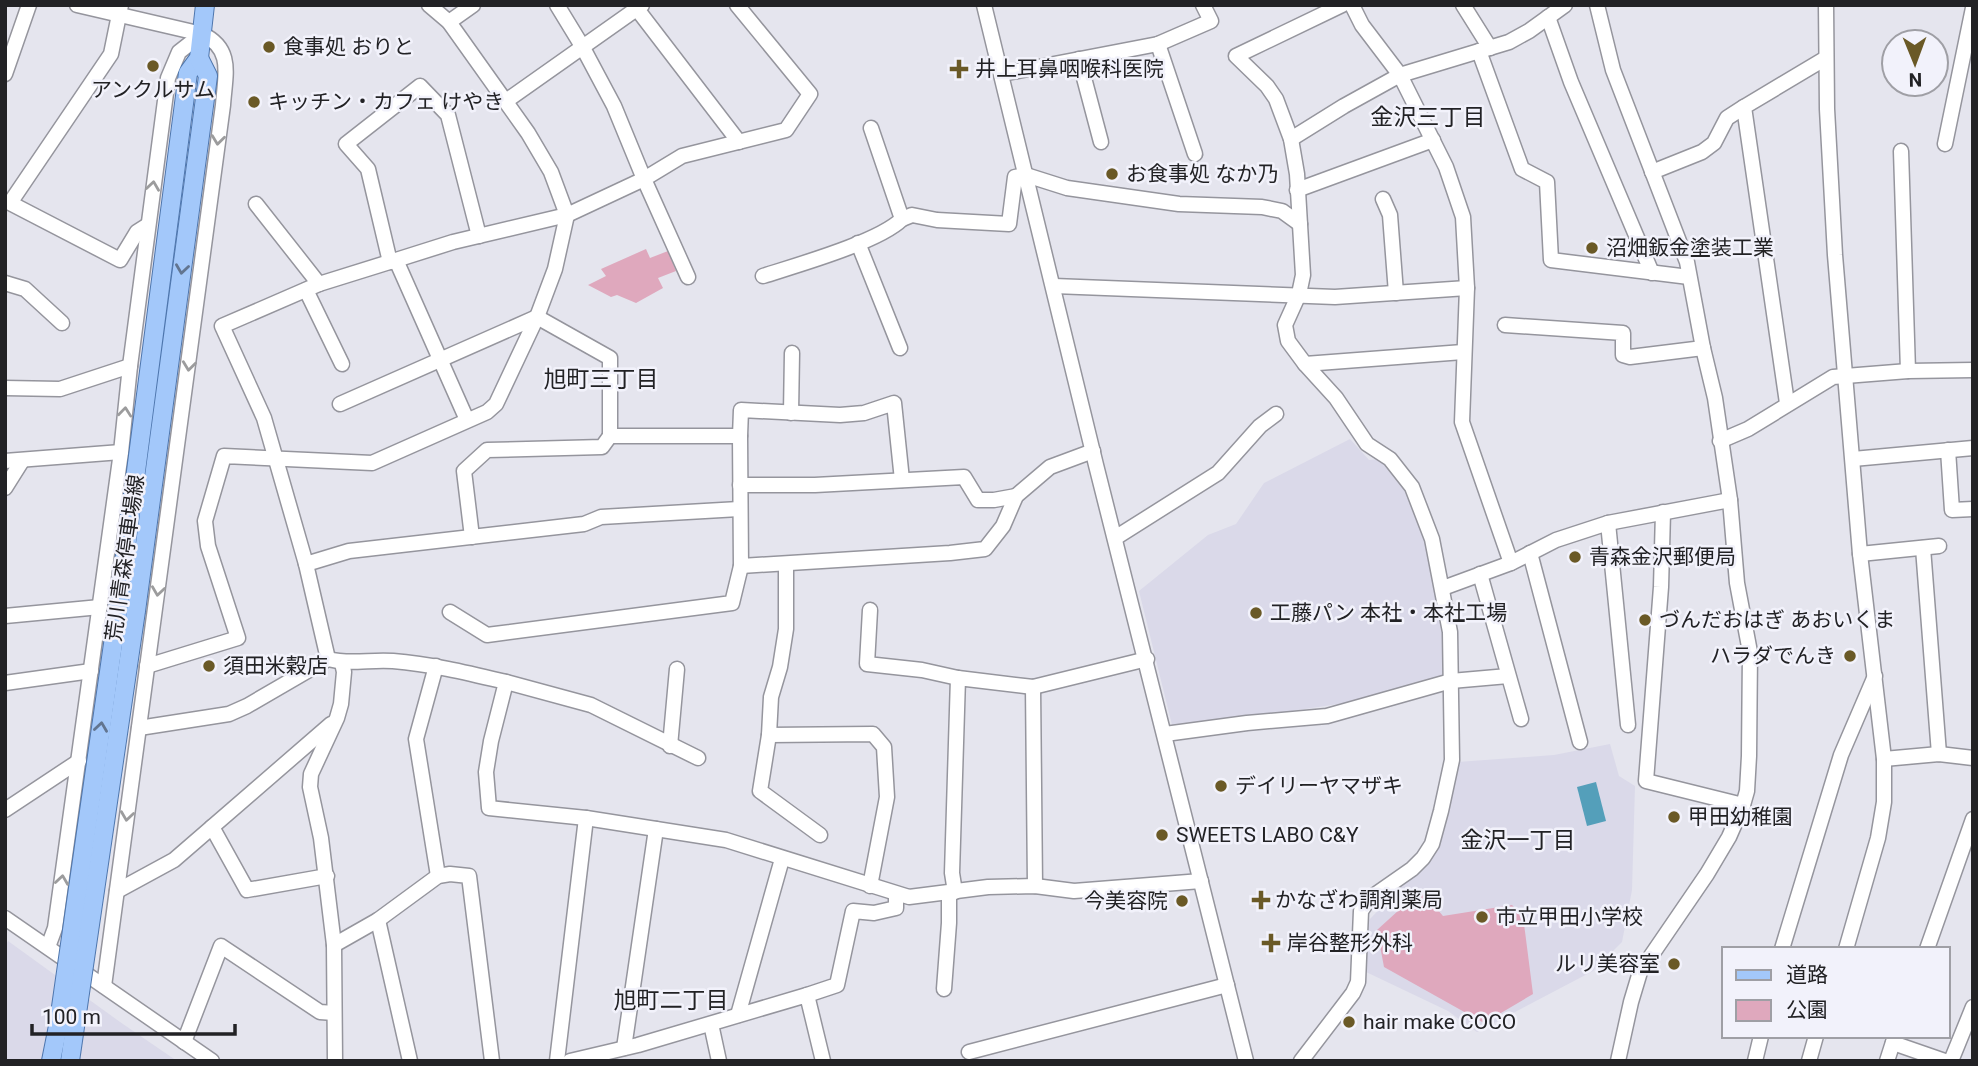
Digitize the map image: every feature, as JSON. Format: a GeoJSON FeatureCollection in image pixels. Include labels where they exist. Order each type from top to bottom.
{"type":"FeatureCollection","features":[{"type":"Feature","properties":{"kind":"main road","name":"荒川青森停車場線"},"geometry":{"type":"LineString","coordinates":[[70,1061],[127,610],[188,73],[199,58],[205,5]]}},
{"type":"Feature","properties":{"kind":"main road","name":"荒川青森停車場線"},"geometry":{"type":"LineString","coordinates":[[51,1061],[127,610]]}},
{"type":"Feature","properties":{"kind":"street"},"geometry":{"type":"LineString","coordinates":[[5,74],[29,5]]}},
{"type":"Feature","properties":{"kind":"street"},"geometry":{"type":"LineString","coordinates":[[77,5],[120,11],[202,34],[214,40],[223,51],[226,66],[223,105],[104,986]]}},
{"type":"Feature","properties":{"kind":"street"},"geometry":{"type":"LineString","coordinates":[[147,666],[238,638],[208,545],[205,521],[224,456],[372,463],[487,412],[501,396],[537,317],[555,269],[567,215],[551,172],[506,101],[449,22],[429,5]]}},
{"type":"Feature","properties":{"kind":"street"},"geometry":{"type":"LineString","coordinates":[[449,22],[473,5]]}},
{"type":"Feature","properties":{"kind":"street"},"geometry":{"type":"LineString","coordinates":[[557,5],[614,106],[688,277]]}},
{"type":"Feature","properties":{"kind":"street"},"geometry":{"type":"LineString","coordinates":[[335,1061],[334,945],[327,876],[310,787],[311,774],[337,718],[343,694],[264,418],[222,326],[313,287],[393,261],[479,236],[567,215],[644,179],[682,156],[786,130],[810,94],[737,5]]}},
{"type":"Feature","properties":{"kind":"street"},"geometry":{"type":"LineString","coordinates":[[984,5],[1246,1061]]}},
{"type":"Feature","properties":{"kind":"street"},"geometry":{"type":"LineString","coordinates":[[1002,74],[1158,44],[1211,21],[1203,5]]}},
{"type":"Feature","properties":{"kind":"street"},"geometry":{"type":"LineString","coordinates":[[1301,1061],[1353,993],[1358,982],[1361,911],[1369,899],[1412,869],[1432,844],[1452,760],[1450,632],[1432,539],[1412,486],[1391,459],[1367,444],[1336,398],[1305,364],[1289,341],[1285,325],[1299,294],[1303,275],[1292,139],[1276,99],[1267,86],[1236,56],[1342,5]]}},
{"type":"Feature","properties":{"kind":"street"},"geometry":{"type":"LineString","coordinates":[[1352,5],[1362,26],[1400,75],[1446,167],[1463,217],[1467,288],[1462,422],[1511,563]]}},
{"type":"Feature","properties":{"kind":"street"},"geometry":{"type":"LineString","coordinates":[[1463,5],[1484,49],[1522,169],[1547,182],[1551,260],[1689,277]]}},
{"type":"Feature","properties":{"kind":"street"},"geometry":{"type":"LineString","coordinates":[[1292,139],[1400,75],[1519,36],[1565,5]]}},
{"type":"Feature","properties":{"kind":"street"},"geometry":{"type":"LineString","coordinates":[[1597,5],[1613,70],[1687,262],[1715,398],[1730,500],[1737,583],[1750,652],[1749,756],[1747,791],[1743,805],[1729,837],[1707,874],[1640,972],[1618,1061]]}},
{"type":"Feature","properties":{"kind":"street"},"geometry":{"type":"LineString","coordinates":[[1826,5],[1835,255],[1860,554],[1884,759],[1884,802],[1878,838],[1847,947]]}},
{"type":"Feature","properties":{"kind":"street"},"geometry":{"type":"LineString","coordinates":[[506,101],[640,7],[739,142]]}},
{"type":"Feature","properties":{"kind":"street"},"geometry":{"type":"LineString","coordinates":[[1945,144],[1973,8]]}},
{"type":"Feature","properties":{"kind":"street"},"geometry":{"type":"LineString","coordinates":[[120,11],[111,54],[10,203],[120,260],[137,232],[148,225]]}},
{"type":"Feature","properties":{"kind":"street"},"geometry":{"type":"LineString","coordinates":[[1548,17],[1571,82],[1652,272]]}},
{"type":"Feature","properties":{"kind":"street"},"geometry":{"type":"LineString","coordinates":[[48,947],[55,928],[79,761],[169,78],[179,51],[202,34]]}},
{"type":"Feature","properties":{"kind":"street"},"geometry":{"type":"LineString","coordinates":[[1158,44],[1195,154]]}},
{"type":"Feature","properties":{"kind":"street"},"geometry":{"type":"LineString","coordinates":[[1652,172],[1702,152],[1714,143],[1727,118],[1826,58]]}},
{"type":"Feature","properties":{"kind":"street"},"geometry":{"type":"LineString","coordinates":[[1079,59],[1101,142]]}},
{"type":"Feature","properties":{"kind":"street"},"geometry":{"type":"LineString","coordinates":[[467,420],[393,261],[368,169],[346,144],[420,86],[448,114],[479,236]]}},
{"type":"Feature","properties":{"kind":"street"},"geometry":{"type":"LineString","coordinates":[[1744,107],[1787,403]]}},
{"type":"Feature","properties":{"kind":"street"},"geometry":{"type":"LineString","coordinates":[[871,128],[902,219]]}},
{"type":"Feature","properties":{"kind":"street"},"geometry":{"type":"LineString","coordinates":[[1297,190],[1433,140]]}},
{"type":"Feature","properties":{"kind":"street"},"geometry":{"type":"LineString","coordinates":[[1901,151],[1908,372]]}},
{"type":"Feature","properties":{"kind":"street"},"geometry":{"type":"LineString","coordinates":[[763,276],[858,243],[893,228],[902,219],[912,215],[937,220],[1009,224],[1015,177],[1026,175],[1067,188],[1180,204],[1262,207],[1282,212],[1300,223]]}},
{"type":"Feature","properties":{"kind":"street"},"geometry":{"type":"LineString","coordinates":[[1383,199],[1390,215],[1396,293]]}},
{"type":"Feature","properties":{"kind":"street"},"geometry":{"type":"LineString","coordinates":[[256,204],[313,287],[342,363]]}},
{"type":"Feature","properties":{"kind":"street"},"geometry":{"type":"LineString","coordinates":[[858,243],[900,348]]}},
{"type":"Feature","properties":{"kind":"street"},"geometry":{"type":"LineString","coordinates":[[5,283],[25,289],[62,323]]}},
{"type":"Feature","properties":{"kind":"street"},"geometry":{"type":"LineString","coordinates":[[1054,286],[1335,297],[1467,288]]}},
{"type":"Feature","properties":{"kind":"street"},"geometry":{"type":"LineString","coordinates":[[340,404],[537,317]]}},
{"type":"Feature","properties":{"kind":"street"},"geometry":{"type":"LineString","coordinates":[[472,537],[464,471],[487,450],[602,447],[610,436],[610,358],[537,317]]}},
{"type":"Feature","properties":{"kind":"street"},"geometry":{"type":"LineString","coordinates":[[1505,325],[1623,333],[1623,355],[1630,358],[1703,348]]}},
{"type":"Feature","properties":{"kind":"street"},"geometry":{"type":"LineString","coordinates":[[792,352],[792,413]]}},
{"type":"Feature","properties":{"kind":"street"},"geometry":{"type":"LineString","coordinates":[[1305,364],[1464,352]]}},
{"type":"Feature","properties":{"kind":"street"},"geometry":{"type":"LineString","coordinates":[[5,388],[60,389],[130,366]]}},
{"type":"Feature","properties":{"kind":"street"},"geometry":{"type":"LineString","coordinates":[[1720,441],[1748,429],[1833,377],[1973,370]]}},
{"type":"Feature","properties":{"kind":"street"},"geometry":{"type":"LineString","coordinates":[[450,612],[487,635],[732,603],[741,566],[741,410],[864,413],[894,403],[902,480]]}},
{"type":"Feature","properties":{"kind":"street"},"geometry":{"type":"LineString","coordinates":[[1115,538],[1218,473],[1260,426],[1276,414]]}},
{"type":"Feature","properties":{"kind":"street"},"geometry":{"type":"LineString","coordinates":[[610,436],[740,436]]}},
{"type":"Feature","properties":{"kind":"street"},"geometry":{"type":"LineString","coordinates":[[1853,458],[1973,448]]}},
{"type":"Feature","properties":{"kind":"street"},"geometry":{"type":"LineString","coordinates":[[1948,450],[1952,510],[1973,509]]}},
{"type":"Feature","properties":{"kind":"street"},"geometry":{"type":"LineString","coordinates":[[741,566],[985,549],[1003,526],[1016,496],[1050,467],[1093,451]]}},
{"type":"Feature","properties":{"kind":"street"},"geometry":{"type":"LineString","coordinates":[[5,461],[121,452]]}},
{"type":"Feature","properties":{"kind":"street"},"geometry":{"type":"LineString","coordinates":[[5,488],[22,461]]}},
{"type":"Feature","properties":{"kind":"street"},"geometry":{"type":"LineString","coordinates":[[740,485],[815,485],[964,477],[978,500],[1016,496]]}},
{"type":"Feature","properties":{"kind":"street"},"geometry":{"type":"LineString","coordinates":[[1443,588],[1511,563],[1556,540],[1608,523],[1730,500]]}},
{"type":"Feature","properties":{"kind":"street"},"geometry":{"type":"LineString","coordinates":[[306,564],[349,551],[584,524],[601,517],[740,509]]}},
{"type":"Feature","properties":{"kind":"street"},"geometry":{"type":"LineString","coordinates":[[1662,512],[1661,587],[1646,781],[1743,805]]}},
{"type":"Feature","properties":{"kind":"street"},"geometry":{"type":"LineString","coordinates":[[1608,523],[1628,724]]}},
{"type":"Feature","properties":{"kind":"street"},"geometry":{"type":"LineString","coordinates":[[1860,554],[1939,546]]}},
{"type":"Feature","properties":{"kind":"street"},"geometry":{"type":"LineString","coordinates":[[1923,548],[1939,754]]}},
{"type":"Feature","properties":{"kind":"street"},"geometry":{"type":"LineString","coordinates":[[1530,553],[1580,741]]}},
{"type":"Feature","properties":{"kind":"street"},"geometry":{"type":"LineString","coordinates":[[786,564],[786,629],[780,667],[771,697],[769,736],[760,791],[820,835]]}},
{"type":"Feature","properties":{"kind":"street"},"geometry":{"type":"LineString","coordinates":[[1480,574],[1521,719]]}},
{"type":"Feature","properties":{"kind":"street"},"geometry":{"type":"LineString","coordinates":[[5,616],[100,607]]}},
{"type":"Feature","properties":{"kind":"street"},"geometry":{"type":"LineString","coordinates":[[870,610],[867,664],[1033,687],[1147,659]]}},
{"type":"Feature","properties":{"kind":"street"},"geometry":{"type":"LineString","coordinates":[[139,729],[229,714],[335,661],[390,660],[436,666],[591,705],[698,758]]}},
{"type":"Feature","properties":{"kind":"street"},"geometry":{"type":"LineString","coordinates":[[436,666],[416,739],[438,876]]}},
{"type":"Feature","properties":{"kind":"street"},"geometry":{"type":"LineString","coordinates":[[670,746],[677,669]]}},
{"type":"Feature","properties":{"kind":"street"},"geometry":{"type":"LineString","coordinates":[[5,683],[91,671]]}},
{"type":"Feature","properties":{"kind":"street"},"geometry":{"type":"LineString","coordinates":[[1165,734],[1327,716],[1451,681],[1508,676]]}},
{"type":"Feature","properties":{"kind":"street"},"geometry":{"type":"LineString","coordinates":[[1783,947],[1841,755],[1875,676]]}},
{"type":"Feature","properties":{"kind":"street"},"geometry":{"type":"LineString","coordinates":[[944,989],[952,893],[958,678]]}},
{"type":"Feature","properties":{"kind":"street"},"geometry":{"type":"LineString","coordinates":[[506,682],[486,772],[489,808],[586,818],[726,840],[909,897],[988,887],[1035,886],[1074,891],[1201,881]]}},
{"type":"Feature","properties":{"kind":"street"},"geometry":{"type":"LineString","coordinates":[[1033,687],[1035,886]]}},
{"type":"Feature","properties":{"kind":"street"},"geometry":{"type":"LineString","coordinates":[[117,891],[174,860],[337,718]]}},
{"type":"Feature","properties":{"kind":"street"},"geometry":{"type":"LineString","coordinates":[[769,736],[873,734],[884,747],[887,797],[870,886]]}},
{"type":"Feature","properties":{"kind":"street"},"geometry":{"type":"LineString","coordinates":[[1884,759],[1939,754],[1973,758]]}},
{"type":"Feature","properties":{"kind":"street"},"geometry":{"type":"LineString","coordinates":[[5,810],[79,761]]}},
{"type":"Feature","properties":{"kind":"street"},"geometry":{"type":"LineString","coordinates":[[557,1061],[586,818]]}},
{"type":"Feature","properties":{"kind":"street"},"geometry":{"type":"LineString","coordinates":[[1928,947],[1973,819]]}},
{"type":"Feature","properties":{"kind":"street"},"geometry":{"type":"LineString","coordinates":[[212,828],[247,890],[327,876]]}},
{"type":"Feature","properties":{"kind":"street"},"geometry":{"type":"LineString","coordinates":[[641,1061],[631,1047],[656,828]]}},
{"type":"Feature","properties":{"kind":"street"},"geometry":{"type":"LineString","coordinates":[[738,1015],[782,859]]}},
{"type":"Feature","properties":{"kind":"street"},"geometry":{"type":"LineString","coordinates":[[334,945],[378,920],[438,876],[469,876],[492,1061]]}},
{"type":"Feature","properties":{"kind":"street"},"geometry":{"type":"LineString","coordinates":[[570,1061],[631,1047],[837,985],[853,911],[874,913],[896,908],[896,894]]}},
{"type":"Feature","properties":{"kind":"street"},"geometry":{"type":"LineString","coordinates":[[5,918],[212,1061]]}},
{"type":"Feature","properties":{"kind":"street"},"geometry":{"type":"LineString","coordinates":[[378,920],[410,1061]]}},
{"type":"Feature","properties":{"kind":"street"},"geometry":{"type":"LineString","coordinates":[[184,1042],[221,946],[320,1012],[334,1013]]}},
{"type":"Feature","properties":{"kind":"street"},"geometry":{"type":"LineString","coordinates":[[969,1052],[1227,985]]}},
{"type":"Feature","properties":{"kind":"street"},"geometry":{"type":"LineString","coordinates":[[807,995],[823,1061]]}},
{"type":"Feature","properties":{"kind":"street"},"geometry":{"type":"LineString","coordinates":[[1951,1061],[1973,1007]]}},
{"type":"Feature","properties":{"kind":"street"},"geometry":{"type":"LineString","coordinates":[[710,1024],[719,1061]]}},
{"type":"Feature","properties":{"kind":"street"},"geometry":{"type":"LineString","coordinates":[[1755,1061],[1761,1038]]}},
{"type":"Feature","properties":{"kind":"street"},"geometry":{"type":"LineString","coordinates":[[1809,1061],[1815,1038]]}},
{"type":"Feature","properties":{"kind":"street"},"geometry":{"type":"LineString","coordinates":[[1887,1061],[1894,1040],[1945,1061]]}},
{"type":"Feature","properties":{"kind":"shaded area","name":"工藤パン 本社・本社工場"},"geometry":{"type":"Polygon","coordinates":[[[1350,439],[1369,460],[1381,459],[1410,495],[1415,515],[1427,542],[1430,571],[1445,637],[1445,678],[1371,699],[1173,729],[1139,591],[1208,535],[1236,524],[1264,483],[1350,439]]]}},
{"type":"Feature","properties":{"kind":"shaded area"},"geometry":{"type":"Polygon","coordinates":[[[1610,744],[1619,776],[1635,786],[1632,890],[1622,942],[1593,971],[1477,1032],[1448,1011],[1364,971],[1368,921],[1432,855],[1444,832],[1458,762],[1554,755],[1610,744]]]}},
{"type":"Feature","properties":{"kind":"shaded area"},"geometry":{"type":"Polygon","coordinates":[[[8,941],[177,1061],[5,1061],[5,947],[8,941]]]}},
{"type":"Feature","properties":{"kind":"green space"},"geometry":{"type":"Polygon","coordinates":[[[646,249],[650,258],[668,251],[676,271],[658,278],[663,288],[636,303],[617,295],[611,297],[588,285],[606,276],[601,269],[646,249]]]}},
{"type":"Feature","properties":{"kind":"green space"},"geometry":{"type":"Polygon","coordinates":[[[1421,890],[1443,916],[1512,905],[1523,916],[1533,994],[1484,1023],[1384,967],[1377,930],[1421,890]]]}},
{"type":"Feature","properties":{"kind":"water"},"geometry":{"type":"Polygon","coordinates":[[[1596,782],[1606,821],[1587,826],[1577,787],[1596,782]]]}},
{"type":"Feature","properties":{"kind":"place","name":"食事処 おりと"},"geometry":{"type":"Point","coordinates":[269,47]}},
{"type":"Feature","properties":{"kind":"place","name":"アンクルサム"},"geometry":{"type":"Point","coordinates":[153,66]}},
{"type":"Feature","properties":{"kind":"place","name":"井上耳鼻咽喉科医院"},"geometry":{"type":"Point","coordinates":[959,69]}},
{"type":"Feature","properties":{"kind":"place","name":"キッチン・カフェ けやき"},"geometry":{"type":"Point","coordinates":[254,102]}},
{"type":"Feature","properties":{"kind":"place","name":"お食事処 なか乃"},"geometry":{"type":"Point","coordinates":[1112,174]}},
{"type":"Feature","properties":{"kind":"place","name":"沼畑鈑金塗装工業"},"geometry":{"type":"Point","coordinates":[1592,248]}},
{"type":"Feature","properties":{"kind":"place","name":"青森金沢郵便局"},"geometry":{"type":"Point","coordinates":[1575,557]}},
{"type":"Feature","properties":{"kind":"place","name":"工藤パン 本社・本社工場"},"geometry":{"type":"Point","coordinates":[1256,613]}},
{"type":"Feature","properties":{"kind":"place","name":"づんだおはぎ あおいくま"},"geometry":{"type":"Point","coordinates":[1645,620]}},
{"type":"Feature","properties":{"kind":"place","name":"ハラダでんき"},"geometry":{"type":"Point","coordinates":[1850,656]}},
{"type":"Feature","properties":{"kind":"place","name":"須田米穀店"},"geometry":{"type":"Point","coordinates":[209,666]}},
{"type":"Feature","properties":{"kind":"place","name":"デイリーヤマザキ"},"geometry":{"type":"Point","coordinates":[1221,786]}},
{"type":"Feature","properties":{"kind":"place","name":"甲田幼稚園"},"geometry":{"type":"Point","coordinates":[1674,817]}},
{"type":"Feature","properties":{"kind":"place","name":"SWEETS LABO C&Y"},"geometry":{"type":"Point","coordinates":[1162,835]}},
{"type":"Feature","properties":{"kind":"place","name":"かなざわ調剤薬局"},"geometry":{"type":"Point","coordinates":[1261,900]}},
{"type":"Feature","properties":{"kind":"place","name":"今美容院"},"geometry":{"type":"Point","coordinates":[1182,901]}},
{"type":"Feature","properties":{"kind":"place","name":"市立甲田小学校"},"geometry":{"type":"Point","coordinates":[1482,917]}},
{"type":"Feature","properties":{"kind":"place","name":"岸谷整形外科"},"geometry":{"type":"Point","coordinates":[1271,943]}},
{"type":"Feature","properties":{"kind":"place","name":"ルリ美容室"},"geometry":{"type":"Point","coordinates":[1674,964]}},
{"type":"Feature","properties":{"kind":"place","name":"hair make COCO"},"geometry":{"type":"Point","coordinates":[1349,1022]}},
{"type":"Feature","properties":{"kind":"district","name":"金沢三丁目"},"geometry":{"type":"Point","coordinates":[1428,117]}},
{"type":"Feature","properties":{"kind":"district","name":"旭町三丁目"},"geometry":{"type":"Point","coordinates":[601,379]}},
{"type":"Feature","properties":{"kind":"district","name":"金沢一丁目"},"geometry":{"type":"Point","coordinates":[1518,840]}},
{"type":"Feature","properties":{"kind":"district","name":"旭町二丁目"},"geometry":{"type":"Point","coordinates":[671,1000]}}]}
